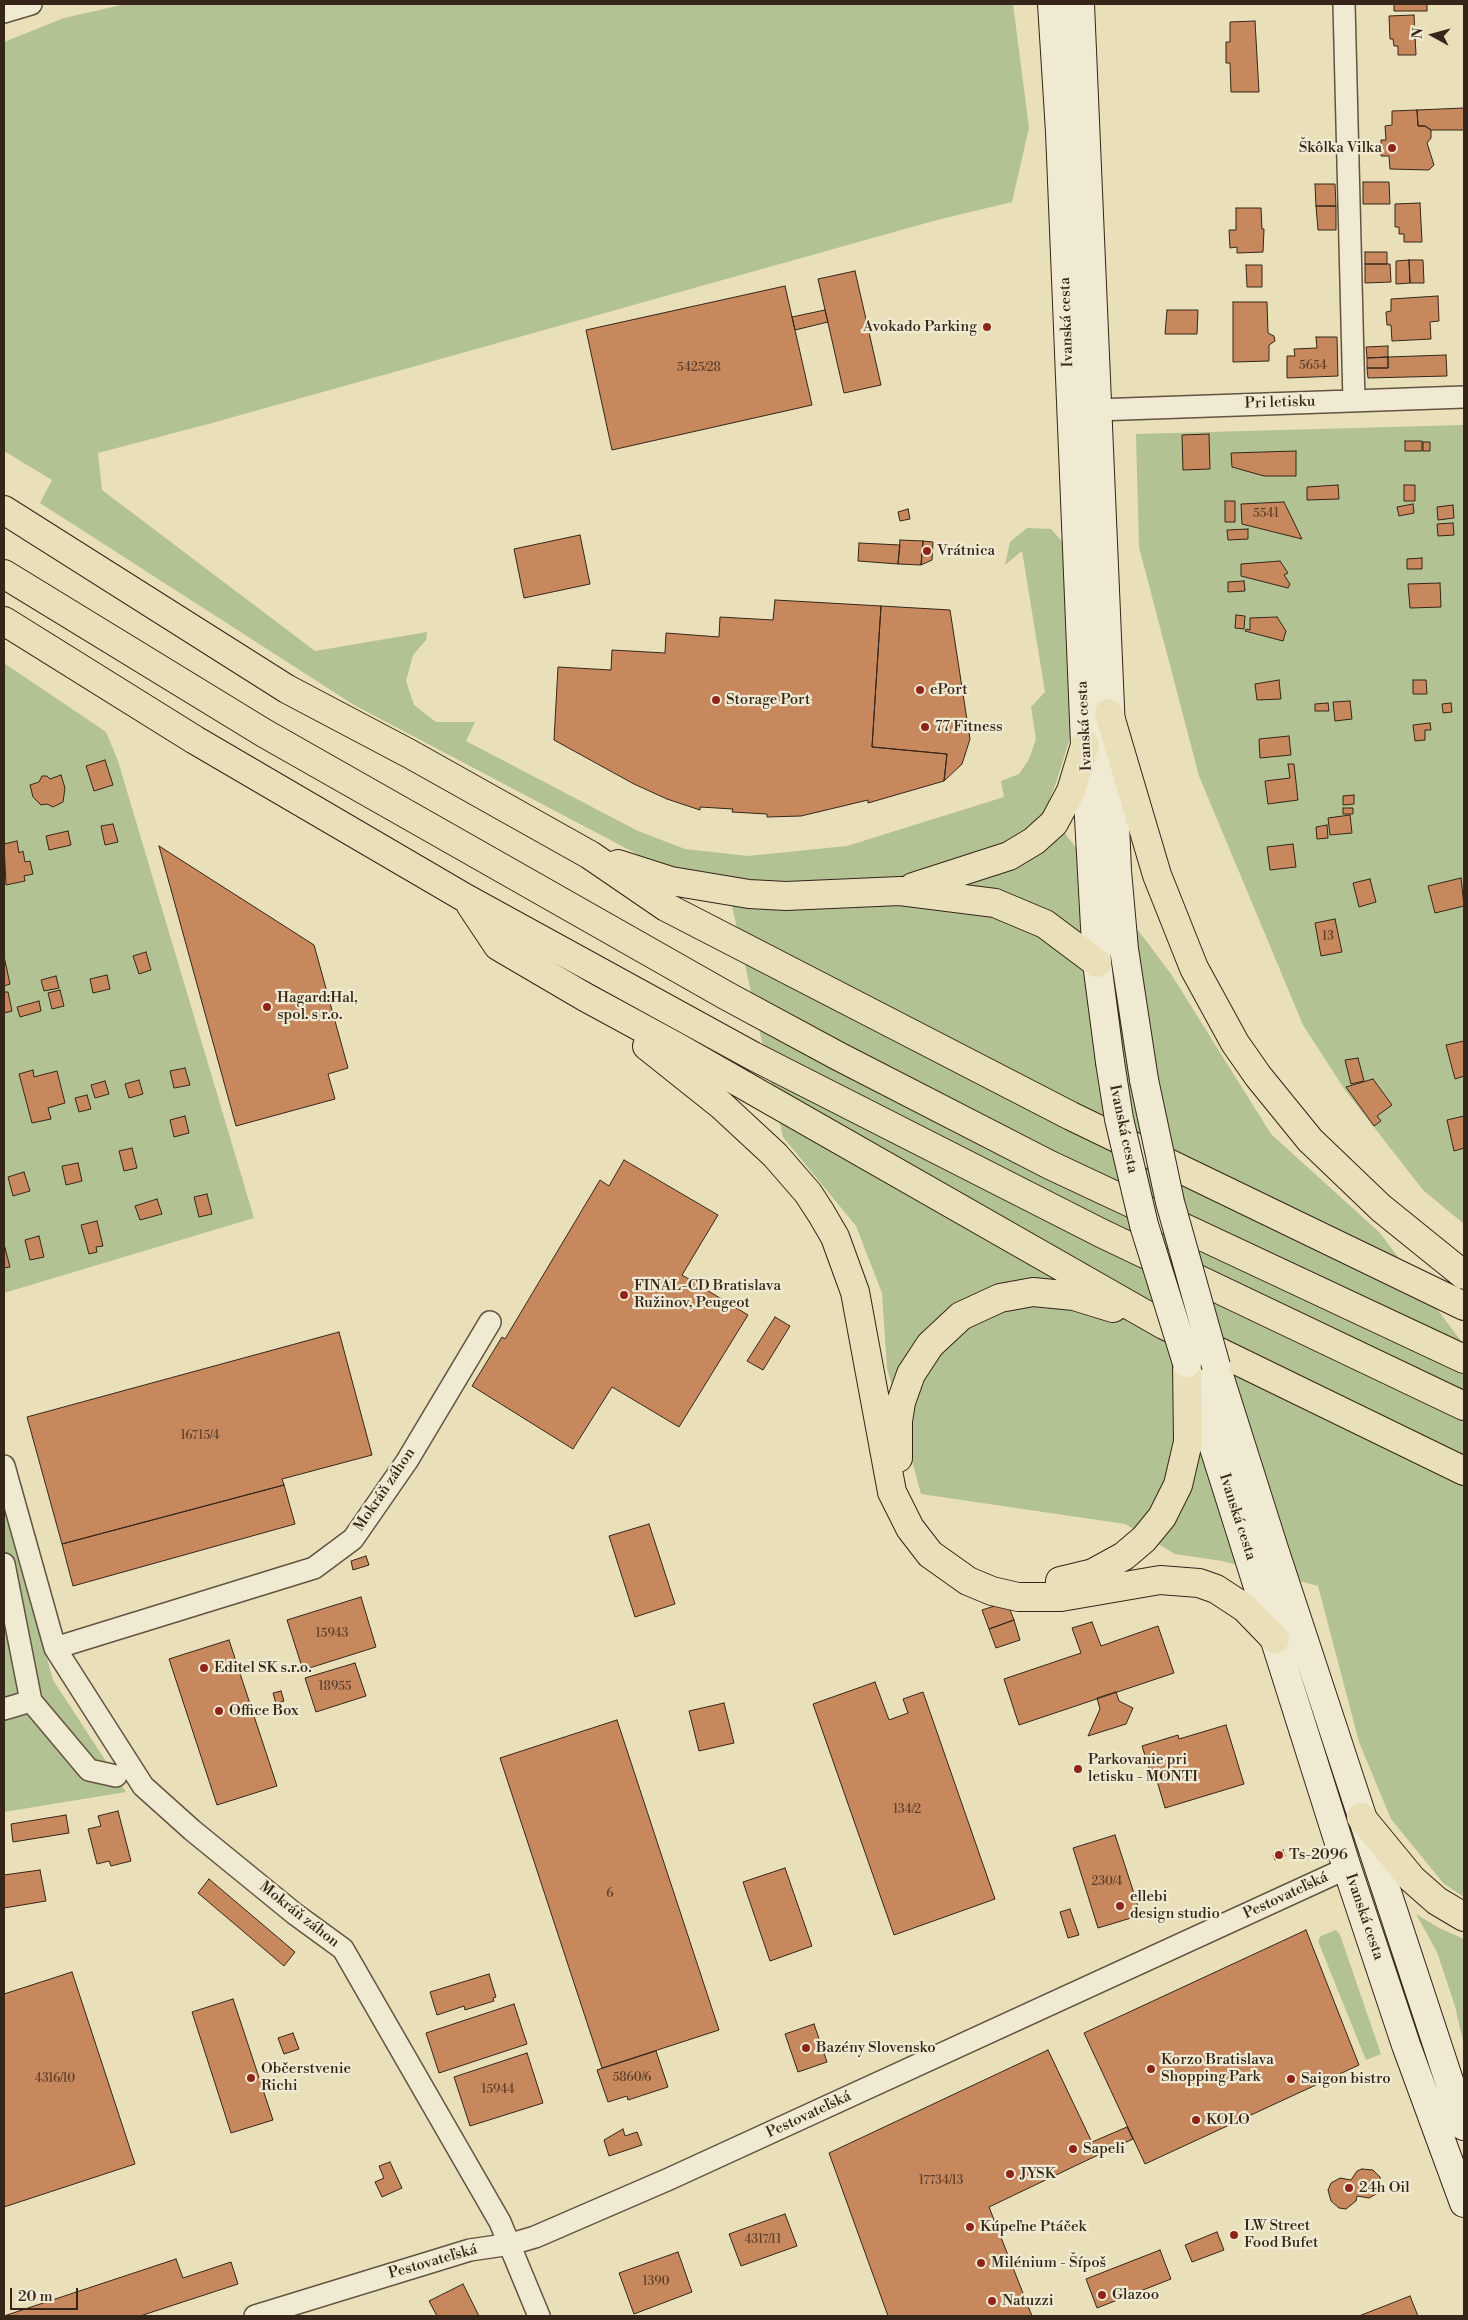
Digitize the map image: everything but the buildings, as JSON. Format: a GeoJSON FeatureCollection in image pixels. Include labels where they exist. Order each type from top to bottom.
{"type":"FeatureCollection","features":[{"type":"Feature","properties":{"kind":"highway"},"geometry":{"type":"LineString","coordinates":[[4,510],[287,689],[410,754],[590,855],[666,907],[924,1042],[1464,1306]]}},
{"type":"Feature","properties":{"kind":"highway"},"geometry":{"type":"LineString","coordinates":[[4,574],[264,734],[718,991],[838,1056],[1050,1165],[1464,1359]]}},
{"type":"Feature","properties":{"kind":"highway"},"geometry":{"type":"LineString","coordinates":[[4,621],[195,740],[466,899],[753,1056],[938,1152],[1101,1233],[1464,1406]]}},
{"type":"Feature","properties":{"kind":"highway"},"geometry":{"type":"LineString","coordinates":[[1109,713],[1164,893],[1194,968],[1235,1043],[1258,1076],[1310,1140],[1381,1208],[1464,1276]]}},
{"type":"Feature","properties":{"kind":"highway"},"geometry":{"type":"LineString","coordinates":[[900,891],[1009,856],[1034,841],[1054,823],[1067,800],[1085,745]]}},
{"type":"Feature","properties":{"kind":"highway"},"geometry":{"type":"LineString","coordinates":[[590,855],[671,881],[742,893],[786,896],[900,891],[972,898],[1018,911],[1045,924],[1097,963]]}},
{"type":"Feature","properties":{"kind":"highway"},"geometry":{"type":"LineString","coordinates":[[466,899],[498,946],[584,997],[677,1047],[1164,1325],[1464,1471]]}},
{"type":"Feature","properties":{"kind":"highway"},"geometry":{"type":"LineString","coordinates":[[584,997],[721,1105],[760,1140],[792,1174],[821,1213],[838,1246],[855,1292],[899,1490],[910,1528],[930,1554],[958,1575],[992,1591],[1018,1597],[1049,1598],[1160,1580],[1187,1581],[1216,1589],[1230,1597],[1245,1608],[1275,1639]]}},
{"type":"Feature","properties":{"kind":"highway"},"geometry":{"type":"LineString","coordinates":[[1164,1325],[1074,1296],[1034,1292],[1000,1298],[961,1316],[930,1345],[916,1366],[905,1388],[896,1435],[899,1462],[899,1490],[915,1508],[935,1536],[960,1557],[976,1567],[1010,1579],[1043,1582],[1063,1581],[1093,1573],[1117,1561],[1136,1546],[1152,1530],[1170,1503],[1178,1485],[1188,1442],[1187,1363]]}},
{"type":"Feature","properties":{"kind":"highway"},"geometry":{"type":"LineString","coordinates":[[1361,1817],[1412,1879],[1437,1901],[1464,1917]]}},
{"type":"Feature","properties":{"kind":"street"},"geometry":{"type":"LineString","coordinates":[[4,12],[31,4]]}},
{"type":"Feature","properties":{"kind":"street","name":"Ivanská cesta"},"geometry":{"type":"LineString","coordinates":[[1052,4],[1060,142],[1085,745],[1097,963],[1119,1119],[1144,1225],[1347,1868],[1406,2045],[1464,2204]]}},
{"type":"Feature","properties":{"kind":"street","name":"Ivanská cesta"},"geometry":{"type":"LineString","coordinates":[[1080,4],[1117,871],[1132,1012],[1144,1080],[1159,1156],[1183,1252],[1274,1549],[1464,2126]]}},
{"type":"Feature","properties":{"kind":"street"},"geometry":{"type":"LineString","coordinates":[[1344,4],[1354,401]]}},
{"type":"Feature","properties":{"kind":"street","name":"Pri letisku"},"geometry":{"type":"LineString","coordinates":[[1096,410],[1464,397]]}},
{"type":"Feature","properties":{"kind":"street"},"geometry":{"type":"LineString","coordinates":[[1097,963],[1118,986],[1132,1012]]}},
{"type":"Feature","properties":{"kind":"street","name":"Mokráň záhon"},"geometry":{"type":"LineString","coordinates":[[55,1648],[314,1568],[353,1539],[407,1460],[490,1322]]}},
{"type":"Feature","properties":{"kind":"street","name":"Mokráň záhon"},"geometry":{"type":"LineString","coordinates":[[4,1466],[55,1648],[143,1786],[213,1848],[343,1949],[391,2029],[511,2244],[539,2316]]}},
{"type":"Feature","properties":{"kind":"street"},"geometry":{"type":"LineString","coordinates":[[4,1564],[31,1701],[89,1770],[116,1776]]}},
{"type":"Feature","properties":{"kind":"street"},"geometry":{"type":"LineString","coordinates":[[4,1708],[31,1701]]}},
{"type":"Feature","properties":{"kind":"street"},"geometry":{"type":"LineString","coordinates":[[1347,1868],[1375,1855]]}},
{"type":"Feature","properties":{"kind":"street","name":"Pestovateľská"},"geometry":{"type":"LineString","coordinates":[[254,2316],[470,2250],[511,2244],[535,2236],[669,2179],[1347,1868]]}},
{"type":"Feature","properties":{"kind":"green space"},"geometry":{"type":"Polygon","coordinates":[[[126,4],[1013,4],[1029,128],[1012,202],[937,220],[212,423],[98,453],[102,490],[315,651],[427,632],[426,640],[413,655],[406,681],[414,705],[436,722],[475,722],[466,741],[638,831],[685,849],[748,856],[847,846],[1004,797],[1001,781],[1019,774],[1029,759],[1036,739],[1031,707],[1045,692],[1022,551],[1005,565],[1010,542],[1027,528],[1051,529],[1067,547],[1070,738],[1046,808],[1171,974],[1271,1134],[1380,1233],[1464,1345],[1464,1897],[1444,1884],[1391,1819],[1359,1742],[1318,1586],[1222,1561],[1175,1554],[1125,1524],[921,1494],[887,1368],[882,1293],[856,1226],[783,1137],[727,883],[673,873],[354,705],[40,503],[52,480],[4,451],[4,42],[64,18],[126,4]]]}},
{"type":"Feature","properties":{"kind":"green space"},"geometry":{"type":"Polygon","coordinates":[[[1464,425],[1464,1224],[1423,1190],[1345,1090],[1303,1025],[1199,776],[1139,547],[1136,434],[1464,425]]]}},
{"type":"Feature","properties":{"kind":"green space"},"geometry":{"type":"Polygon","coordinates":[[[4,663],[106,732],[118,761],[254,1218],[4,1293],[4,663]]]}},
{"type":"Feature","properties":{"kind":"green space"},"geometry":{"type":"Polygon","coordinates":[[[4,1499],[53,1680],[126,1792],[4,1812],[4,1499]]]}},
{"type":"Feature","properties":{"kind":"green space"},"geometry":{"type":"Polygon","coordinates":[[[1416,1914],[1439,1928],[1464,1939],[1464,2046],[1455,2006],[1437,1952],[1416,1914]]]}},
{"type":"Feature","properties":{"kind":"green space"},"geometry":{"type":"Polygon","coordinates":[[[1336,1930],[1340,1935],[1381,2054],[1366,2060],[1318,1941],[1321,1936],[1336,1930]]]}},
{"type":"Feature","properties":{"kind":"place","name":"Škôlka Vilka"},"geometry":{"type":"Point","coordinates":[1392,148]}},
{"type":"Feature","properties":{"kind":"place","name":"Avokado Parking"},"geometry":{"type":"Point","coordinates":[987,327]}},
{"type":"Feature","properties":{"kind":"place","name":"Vrátnica"},"geometry":{"type":"Point","coordinates":[927,551]}},
{"type":"Feature","properties":{"kind":"place","name":"ePort"},"geometry":{"type":"Point","coordinates":[920,690]}},
{"type":"Feature","properties":{"kind":"place","name":"Storage Port"},"geometry":{"type":"Point","coordinates":[716,700]}},
{"type":"Feature","properties":{"kind":"place","name":"77 Fitness"},"geometry":{"type":"Point","coordinates":[925,727]}},
{"type":"Feature","properties":{"kind":"place","name":"Hagard:Hal, spol. s r.o."},"geometry":{"type":"Point","coordinates":[267,1007]}},
{"type":"Feature","properties":{"kind":"place","name":"FINAL-CD Bratislava Ružinov, Peugeot"},"geometry":{"type":"Point","coordinates":[624,1295]}},
{"type":"Feature","properties":{"kind":"place","name":"Editel SK s.r.o."},"geometry":{"type":"Point","coordinates":[204,1668]}},
{"type":"Feature","properties":{"kind":"place","name":"Office Box"},"geometry":{"type":"Point","coordinates":[219,1711]}},
{"type":"Feature","properties":{"kind":"place","name":"Parkovanie pri letisku - MONTI"},"geometry":{"type":"Point","coordinates":[1078,1769]}},
{"type":"Feature","properties":{"kind":"place","name":"Ts-2096"},"geometry":{"type":"Point","coordinates":[1279,1855]}},
{"type":"Feature","properties":{"kind":"place","name":"ellebi design studio"},"geometry":{"type":"Point","coordinates":[1120,1906]}},
{"type":"Feature","properties":{"kind":"place","name":"Bazény Slovensko"},"geometry":{"type":"Point","coordinates":[806,2048]}},
{"type":"Feature","properties":{"kind":"place","name":"Korzo Bratislava Shopping Park"},"geometry":{"type":"Point","coordinates":[1151,2069]}},
{"type":"Feature","properties":{"kind":"place","name":"Občerstvenie Richi"},"geometry":{"type":"Point","coordinates":[251,2078]}},
{"type":"Feature","properties":{"kind":"place","name":"Saigon bistro"},"geometry":{"type":"Point","coordinates":[1291,2079]}},
{"type":"Feature","properties":{"kind":"place","name":"KOLO"},"geometry":{"type":"Point","coordinates":[1196,2120]}},
{"type":"Feature","properties":{"kind":"place","name":"Sapeli"},"geometry":{"type":"Point","coordinates":[1073,2149]}},
{"type":"Feature","properties":{"kind":"place","name":"JYSK"},"geometry":{"type":"Point","coordinates":[1010,2174]}},
{"type":"Feature","properties":{"kind":"place","name":"24h Oil"},"geometry":{"type":"Point","coordinates":[1349,2188]}},
{"type":"Feature","properties":{"kind":"place","name":"Kúpeľne Ptáček"},"geometry":{"type":"Point","coordinates":[970,2227]}},
{"type":"Feature","properties":{"kind":"place","name":"LW Street Food Bufet"},"geometry":{"type":"Point","coordinates":[1234,2235]}},
{"type":"Feature","properties":{"kind":"place","name":"Milénium - Šípoš"},"geometry":{"type":"Point","coordinates":[981,2263]}},
{"type":"Feature","properties":{"kind":"place","name":"Glazoo"},"geometry":{"type":"Point","coordinates":[1102,2295]}},
{"type":"Feature","properties":{"kind":"place","name":"Natuzzi"},"geometry":{"type":"Point","coordinates":[992,2301]}}]}
